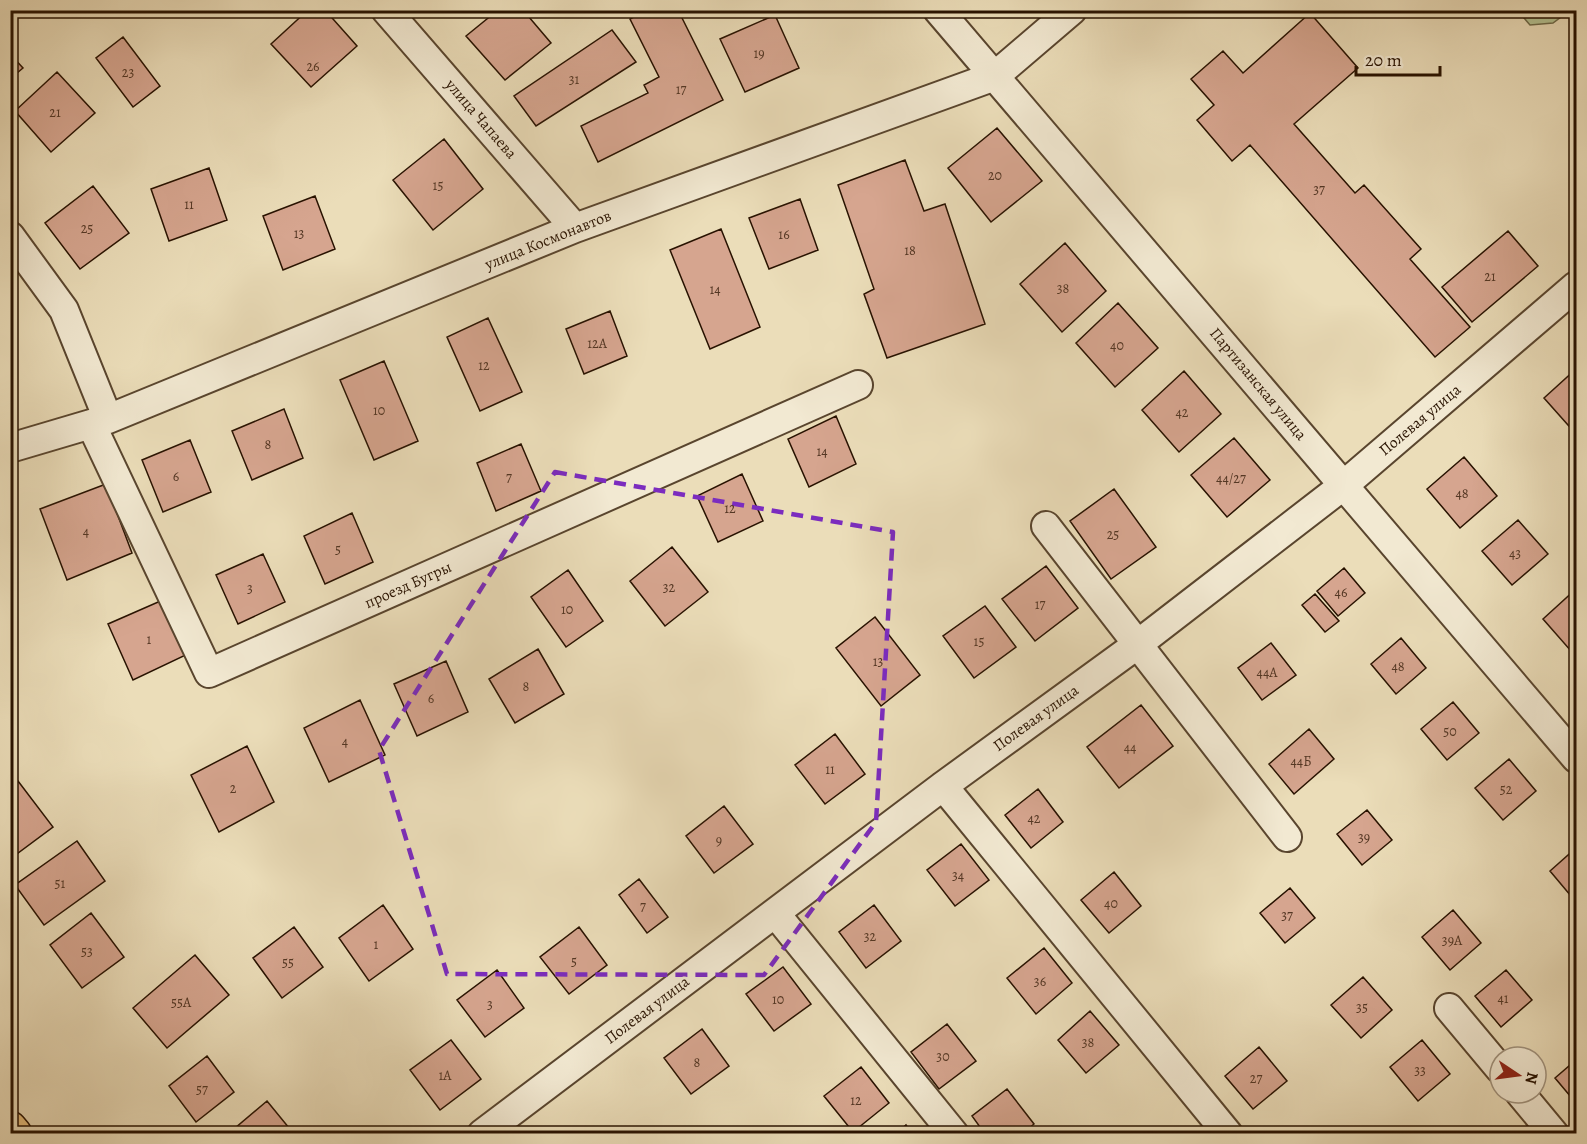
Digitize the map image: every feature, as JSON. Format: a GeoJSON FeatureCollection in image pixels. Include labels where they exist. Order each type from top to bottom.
{"type":"FeatureCollection","features":[{"type":"Feature","properties":{"kind":"main road"},"geometry":{"type":"LineString","coordinates":[[10,1128],[15,1134]]}},
{"type":"Feature","properties":{"kind":"street","name":"улица Чапаева"},"geometry":{"type":"LineString","coordinates":[[386,10],[575,228]]}},
{"type":"Feature","properties":{"kind":"street","name":"Партизанская улица"},"geometry":{"type":"LineString","coordinates":[[938,10],[1576,758]]}},
{"type":"Feature","properties":{"kind":"street","name":"улица Космонавтов"},"geometry":{"type":"LineString","coordinates":[[10,448],[99,422],[575,228],[995,76],[1072,10]]}},
{"type":"Feature","properties":{"kind":"street"},"geometry":{"type":"LineString","coordinates":[[10,236],[64,310],[99,422]]}},
{"type":"Feature","properties":{"kind":"street","name":"Полевая улица"},"geometry":{"type":"LineString","coordinates":[[482,1134],[943,786],[1138,644],[1344,485],[1572,298]]}},
{"type":"Feature","properties":{"kind":"street","name":"проезд Бугры"},"geometry":{"type":"LineString","coordinates":[[99,422],[209,673],[858,385]]}},
{"type":"Feature","properties":{"kind":"street"},"geometry":{"type":"LineString","coordinates":[[1046,526],[1287,837]]}},
{"type":"Feature","properties":{"kind":"street"},"geometry":{"type":"LineString","coordinates":[[943,786],[1228,1134]]}},
{"type":"Feature","properties":{"kind":"street"},"geometry":{"type":"LineString","coordinates":[[775,913],[954,1134]]}},
{"type":"Feature","properties":{"kind":"street"},"geometry":{"type":"LineString","coordinates":[[1449,1008],[1488,1055]]}},
{"type":"Feature","properties":{"kind":"street"},"geometry":{"type":"LineString","coordinates":[[1530,1105],[1554,1134]]}},
{"type":"Feature","properties":{"kind":"highlighted area"},"geometry":{"type":"Polygon","coordinates":[[[555,472],[893,532],[876,822],[764,975],[447,974],[379,750],[555,472]]]}},
{"type":"Feature","properties":{"kind":"green space"},"geometry":{"type":"Polygon","coordinates":[[[1518,11],[1569,11],[1553,23],[1530,25],[1518,11]]]}},
{"type":"Feature","properties":{"kind":"building"},"geometry":{"type":"Polygon","coordinates":[[[308,10],[325,10],[357,46],[311,87],[271,44],[308,10]]]}},
{"type":"Feature","properties":{"kind":"building"},"geometry":{"type":"Polygon","coordinates":[[[498,10],[523,10],[551,43],[505,80],[466,36],[498,10]]]}},
{"type":"Feature","properties":{"kind":"building"},"geometry":{"type":"Polygon","coordinates":[[[647,10],[678,10],[723,100],[598,162],[581,126],[648,93],[644,85],[659,77],[630,19],[647,10]]]}},
{"type":"Feature","properties":{"kind":"building"},"geometry":{"type":"Polygon","coordinates":[[[1310,13],[1358,68],[1294,124],[1355,193],[1364,185],[1421,249],[1410,259],[1470,327],[1435,357],[1250,145],[1232,161],[1197,120],[1214,105],[1191,79],[1223,51],[1243,73],[1310,13]]]}},
{"type":"Feature","properties":{"kind":"building"},"geometry":{"type":"Polygon","coordinates":[[[775,15],[799,68],[745,92],[720,39],[775,15]]]}},
{"type":"Feature","properties":{"kind":"building"},"geometry":{"type":"Polygon","coordinates":[[[612,30],[636,62],[536,126],[514,96],[612,30]]]}},
{"type":"Feature","properties":{"kind":"building"},"geometry":{"type":"Polygon","coordinates":[[[123,37],[160,86],[133,107],[96,58],[123,37]]]}},
{"type":"Feature","properties":{"kind":"building"},"geometry":{"type":"Polygon","coordinates":[[[10,54],[23,68],[10,79],[10,54]]]}},
{"type":"Feature","properties":{"kind":"building"},"geometry":{"type":"Polygon","coordinates":[[[57,72],[95,113],[51,152],[15,111],[57,72]]]}},
{"type":"Feature","properties":{"kind":"building"},"geometry":{"type":"Polygon","coordinates":[[[997,128],[1042,181],[991,222],[948,168],[997,128]]]}},
{"type":"Feature","properties":{"kind":"building"},"geometry":{"type":"Polygon","coordinates":[[[444,139],[483,189],[433,230],[393,180],[444,139]]]}},
{"type":"Feature","properties":{"kind":"building"},"geometry":{"type":"Polygon","coordinates":[[[905,160],[924,211],[945,204],[985,324],[887,358],[864,294],[874,289],[838,185],[905,160]]]}},
{"type":"Feature","properties":{"kind":"building"},"geometry":{"type":"Polygon","coordinates":[[[209,168],[227,220],[169,241],[151,189],[209,168]]]}},
{"type":"Feature","properties":{"kind":"building"},"geometry":{"type":"Polygon","coordinates":[[[93,186],[129,233],[80,269],[45,223],[93,186]]]}},
{"type":"Feature","properties":{"kind":"building"},"geometry":{"type":"Polygon","coordinates":[[[315,196],[335,249],[283,270],[263,216],[315,196]]]}},
{"type":"Feature","properties":{"kind":"building"},"geometry":{"type":"Polygon","coordinates":[[[800,199],[818,250],[769,269],[749,218],[800,199]]]}},
{"type":"Feature","properties":{"kind":"building"},"geometry":{"type":"Polygon","coordinates":[[[721,229],[760,327],[710,349],[670,250],[721,229]]]}},
{"type":"Feature","properties":{"kind":"building"},"geometry":{"type":"Polygon","coordinates":[[[1508,231],[1538,266],[1472,322],[1442,287],[1508,231]]]}},
{"type":"Feature","properties":{"kind":"building"},"geometry":{"type":"Polygon","coordinates":[[[1065,243],[1106,291],[1062,332],[1020,284],[1065,243]]]}},
{"type":"Feature","properties":{"kind":"building"},"geometry":{"type":"Polygon","coordinates":[[[1118,303],[1158,348],[1115,387],[1076,343],[1118,303]]]}},
{"type":"Feature","properties":{"kind":"building"},"geometry":{"type":"Polygon","coordinates":[[[610,311],[627,356],[584,374],[566,329],[610,311]]]}},
{"type":"Feature","properties":{"kind":"building"},"geometry":{"type":"Polygon","coordinates":[[[488,318],[522,392],[480,411],[447,337],[488,318]]]}},
{"type":"Feature","properties":{"kind":"building"},"geometry":{"type":"Polygon","coordinates":[[[384,361],[418,441],[374,460],[340,380],[384,361]]]}},
{"type":"Feature","properties":{"kind":"building"},"geometry":{"type":"Polygon","coordinates":[[[1576,369],[1576,434],[1544,398],[1576,369]]]}},
{"type":"Feature","properties":{"kind":"building"},"geometry":{"type":"Polygon","coordinates":[[[1184,371],[1221,414],[1179,452],[1142,410],[1184,371]]]}},
{"type":"Feature","properties":{"kind":"building"},"geometry":{"type":"Polygon","coordinates":[[[284,409],[303,458],[252,480],[232,431],[284,409]]]}},
{"type":"Feature","properties":{"kind":"building"},"geometry":{"type":"Polygon","coordinates":[[[836,416],[856,464],[809,487],[788,439],[836,416]]]}},
{"type":"Feature","properties":{"kind":"building"},"geometry":{"type":"Polygon","coordinates":[[[1234,438],[1270,480],[1227,517],[1191,475],[1234,438]]]}},
{"type":"Feature","properties":{"kind":"building"},"geometry":{"type":"Polygon","coordinates":[[[190,440],[211,492],[163,512],[142,460],[190,440]]]}},
{"type":"Feature","properties":{"kind":"building"},"geometry":{"type":"Polygon","coordinates":[[[521,444],[541,491],[496,511],[477,463],[521,444]]]}},
{"type":"Feature","properties":{"kind":"building"},"geometry":{"type":"Polygon","coordinates":[[[1464,457],[1497,496],[1460,528],[1427,489],[1464,457]]]}},
{"type":"Feature","properties":{"kind":"building"},"geometry":{"type":"Polygon","coordinates":[[[742,474],[763,521],[718,542],[697,496],[742,474]]]}},
{"type":"Feature","properties":{"kind":"building"},"geometry":{"type":"Polygon","coordinates":[[[106,484],[132,553],[67,580],[40,509],[106,484]]]}},
{"type":"Feature","properties":{"kind":"building"},"geometry":{"type":"Polygon","coordinates":[[[1114,489],[1156,547],[1111,579],[1070,521],[1114,489]]]}},
{"type":"Feature","properties":{"kind":"building"},"geometry":{"type":"Polygon","coordinates":[[[352,513],[373,562],[325,584],[304,536],[352,513]]]}},
{"type":"Feature","properties":{"kind":"building"},"geometry":{"type":"Polygon","coordinates":[[[1518,520],[1548,554],[1512,585],[1482,551],[1518,520]]]}},
{"type":"Feature","properties":{"kind":"building"},"geometry":{"type":"Polygon","coordinates":[[[672,547],[708,592],[665,626],[630,581],[672,547]]]}},
{"type":"Feature","properties":{"kind":"building"},"geometry":{"type":"Polygon","coordinates":[[[263,554],[285,602],[238,624],[216,575],[263,554]]]}},
{"type":"Feature","properties":{"kind":"building"},"geometry":{"type":"Polygon","coordinates":[[[1046,566],[1078,608],[1035,641],[1002,599],[1046,566]]]}},
{"type":"Feature","properties":{"kind":"building"},"geometry":{"type":"Polygon","coordinates":[[[1344,568],[1365,593],[1338,616],[1317,591],[1344,568]]]}},
{"type":"Feature","properties":{"kind":"building"},"geometry":{"type":"Polygon","coordinates":[[[568,570],[603,621],[566,647],[531,597],[568,570]]]}},
{"type":"Feature","properties":{"kind":"building"},"geometry":{"type":"Polygon","coordinates":[[[1576,589],[1576,646],[1571,651],[1543,619],[1576,589]]]}},
{"type":"Feature","properties":{"kind":"building"},"geometry":{"type":"Polygon","coordinates":[[[1315,594],[1339,621],[1325,632],[1302,605],[1315,594]]]}},
{"type":"Feature","properties":{"kind":"building"},"geometry":{"type":"Polygon","coordinates":[[[165,599],[190,653],[133,680],[108,624],[165,599]]]}},
{"type":"Feature","properties":{"kind":"building"},"geometry":{"type":"Polygon","coordinates":[[[985,606],[1016,647],[974,678],[943,636],[985,606]]]}},
{"type":"Feature","properties":{"kind":"building"},"geometry":{"type":"Polygon","coordinates":[[[875,617],[920,675],[881,706],[836,648],[875,617]]]}},
{"type":"Feature","properties":{"kind":"building"},"geometry":{"type":"Polygon","coordinates":[[[1401,638],[1426,668],[1396,694],[1371,664],[1401,638]]]}},
{"type":"Feature","properties":{"kind":"building"},"geometry":{"type":"Polygon","coordinates":[[[1271,643],[1296,675],[1262,700],[1238,668],[1271,643]]]}},
{"type":"Feature","properties":{"kind":"building"},"geometry":{"type":"Polygon","coordinates":[[[538,649],[564,694],[515,723],[489,679],[538,649]]]}},
{"type":"Feature","properties":{"kind":"building"},"geometry":{"type":"Polygon","coordinates":[[[446,661],[468,712],[417,736],[394,684],[446,661]]]}},
{"type":"Feature","properties":{"kind":"building"},"geometry":{"type":"Polygon","coordinates":[[[360,700],[385,755],[329,782],[304,728],[360,700]]]}},
{"type":"Feature","properties":{"kind":"building"},"geometry":{"type":"Polygon","coordinates":[[[1453,702],[1479,733],[1447,760],[1421,729],[1453,702]]]}},
{"type":"Feature","properties":{"kind":"building"},"geometry":{"type":"Polygon","coordinates":[[[1141,705],[1173,746],[1119,788],[1087,747],[1141,705]]]}},
{"type":"Feature","properties":{"kind":"building"},"geometry":{"type":"Polygon","coordinates":[[[1309,729],[1334,759],[1294,794],[1269,764],[1309,729]]]}},
{"type":"Feature","properties":{"kind":"building"},"geometry":{"type":"Polygon","coordinates":[[[835,734],[865,774],[825,804],[795,765],[835,734]]]}},
{"type":"Feature","properties":{"kind":"building"},"geometry":{"type":"Polygon","coordinates":[[[247,746],[274,802],[219,832],[191,775],[247,746]]]}},
{"type":"Feature","properties":{"kind":"building"},"geometry":{"type":"Polygon","coordinates":[[[1509,759],[1536,791],[1503,820],[1475,788],[1509,759]]]}},
{"type":"Feature","properties":{"kind":"building"},"geometry":{"type":"Polygon","coordinates":[[[18,781],[53,827],[10,859],[10,786],[18,781]]]}},
{"type":"Feature","properties":{"kind":"building"},"geometry":{"type":"Polygon","coordinates":[[[1038,789],[1063,822],[1031,848],[1005,815],[1038,789]]]}},
{"type":"Feature","properties":{"kind":"building"},"geometry":{"type":"Polygon","coordinates":[[[724,806],[753,844],[714,873],[686,836],[724,806]]]}},
{"type":"Feature","properties":{"kind":"building"},"geometry":{"type":"Polygon","coordinates":[[[1367,810],[1392,840],[1362,865],[1337,834],[1367,810]]]}},
{"type":"Feature","properties":{"kind":"building"},"geometry":{"type":"Polygon","coordinates":[[[77,841],[105,881],[44,925],[15,885],[77,841]]]}},
{"type":"Feature","properties":{"kind":"building"},"geometry":{"type":"Polygon","coordinates":[[[961,844],[989,880],[955,906],[927,870],[961,844]]]}},
{"type":"Feature","properties":{"kind":"building"},"geometry":{"type":"Polygon","coordinates":[[[1576,848],[1576,902],[1550,871],[1576,848]]]}},
{"type":"Feature","properties":{"kind":"building"},"geometry":{"type":"Polygon","coordinates":[[[1114,872],[1141,906],[1109,933],[1081,900],[1114,872]]]}},
{"type":"Feature","properties":{"kind":"building"},"geometry":{"type":"Polygon","coordinates":[[[639,879],[668,917],[647,933],[619,895],[639,879]]]}},
{"type":"Feature","properties":{"kind":"building"},"geometry":{"type":"Polygon","coordinates":[[[1290,888],[1315,918],[1285,943],[1260,913],[1290,888]]]}},
{"type":"Feature","properties":{"kind":"building"},"geometry":{"type":"Polygon","coordinates":[[[383,905],[413,949],[369,981],[339,938],[383,905]]]}},
{"type":"Feature","properties":{"kind":"building"},"geometry":{"type":"Polygon","coordinates":[[[874,905],[901,941],[866,968],[839,932],[874,905]]]}},
{"type":"Feature","properties":{"kind":"building"},"geometry":{"type":"Polygon","coordinates":[[[1453,910],[1481,943],[1450,970],[1422,937],[1453,910]]]}},
{"type":"Feature","properties":{"kind":"building"},"geometry":{"type":"Polygon","coordinates":[[[91,913],[124,957],[82,988],[50,945],[91,913]]]}},
{"type":"Feature","properties":{"kind":"building"},"geometry":{"type":"Polygon","coordinates":[[[294,927],[323,967],[282,998],[253,958],[294,927]]]}},
{"type":"Feature","properties":{"kind":"building"},"geometry":{"type":"Polygon","coordinates":[[[579,927],[607,965],[569,994],[540,957],[579,927]]]}},
{"type":"Feature","properties":{"kind":"building"},"geometry":{"type":"Polygon","coordinates":[[[1044,948],[1072,983],[1036,1014],[1007,978],[1044,948]]]}},
{"type":"Feature","properties":{"kind":"building"},"geometry":{"type":"Polygon","coordinates":[[[195,955],[229,995],[167,1048],[133,1008],[195,955]]]}},
{"type":"Feature","properties":{"kind":"building"},"geometry":{"type":"Polygon","coordinates":[[[783,967],[811,1004],[774,1031],[746,994],[783,967]]]}},
{"type":"Feature","properties":{"kind":"building"},"geometry":{"type":"Polygon","coordinates":[[[497,970],[524,1008],[485,1037],[457,1000],[497,970]]]}},
{"type":"Feature","properties":{"kind":"building"},"geometry":{"type":"Polygon","coordinates":[[[1506,970],[1532,1000],[1501,1027],[1475,996],[1506,970]]]}},
{"type":"Feature","properties":{"kind":"building"},"geometry":{"type":"Polygon","coordinates":[[[1363,977],[1392,1010],[1361,1038],[1331,1005],[1363,977]]]}},
{"type":"Feature","properties":{"kind":"building"},"geometry":{"type":"Polygon","coordinates":[[[1090,1011],[1119,1045],[1086,1073],[1058,1040],[1090,1011]]]}},
{"type":"Feature","properties":{"kind":"building"},"geometry":{"type":"Polygon","coordinates":[[[947,1024],[976,1061],[939,1089],[911,1052],[947,1024]]]}},
{"type":"Feature","properties":{"kind":"building"},"geometry":{"type":"Polygon","coordinates":[[[702,1029],[729,1066],[691,1094],[664,1058],[702,1029]]]}},
{"type":"Feature","properties":{"kind":"building"},"geometry":{"type":"Polygon","coordinates":[[[451,1040],[481,1079],[440,1110],[410,1070],[451,1040]]]}},
{"type":"Feature","properties":{"kind":"building"},"geometry":{"type":"Polygon","coordinates":[[[1422,1040],[1450,1074],[1418,1101],[1390,1067],[1422,1040]]]}},
{"type":"Feature","properties":{"kind":"building"},"geometry":{"type":"Polygon","coordinates":[[[1259,1047],[1287,1081],[1253,1109],[1225,1076],[1259,1047]]]}},
{"type":"Feature","properties":{"kind":"building"},"geometry":{"type":"Polygon","coordinates":[[[207,1056],[234,1092],[196,1122],[169,1086],[207,1056]]]}},
{"type":"Feature","properties":{"kind":"building"},"geometry":{"type":"Polygon","coordinates":[[[1576,1060],[1576,1103],[1555,1078],[1576,1060]]]}},
{"type":"Feature","properties":{"kind":"building"},"geometry":{"type":"Polygon","coordinates":[[[861,1067],[889,1103],[853,1132],[824,1096],[861,1067]]]}},
{"type":"Feature","properties":{"kind":"building"},"geometry":{"type":"Polygon","coordinates":[[[1007,1089],[1034,1124],[1022,1134],[985,1134],[972,1116],[1007,1089]]]}},
{"type":"Feature","properties":{"kind":"building"},"geometry":{"type":"Polygon","coordinates":[[[267,1101],[294,1134],[228,1134],[267,1101]]]}},
{"type":"Feature","properties":{"kind":"building"},"geometry":{"type":"Polygon","coordinates":[[[906,1125],[912,1134],[896,1134],[906,1125]]]}}]}
